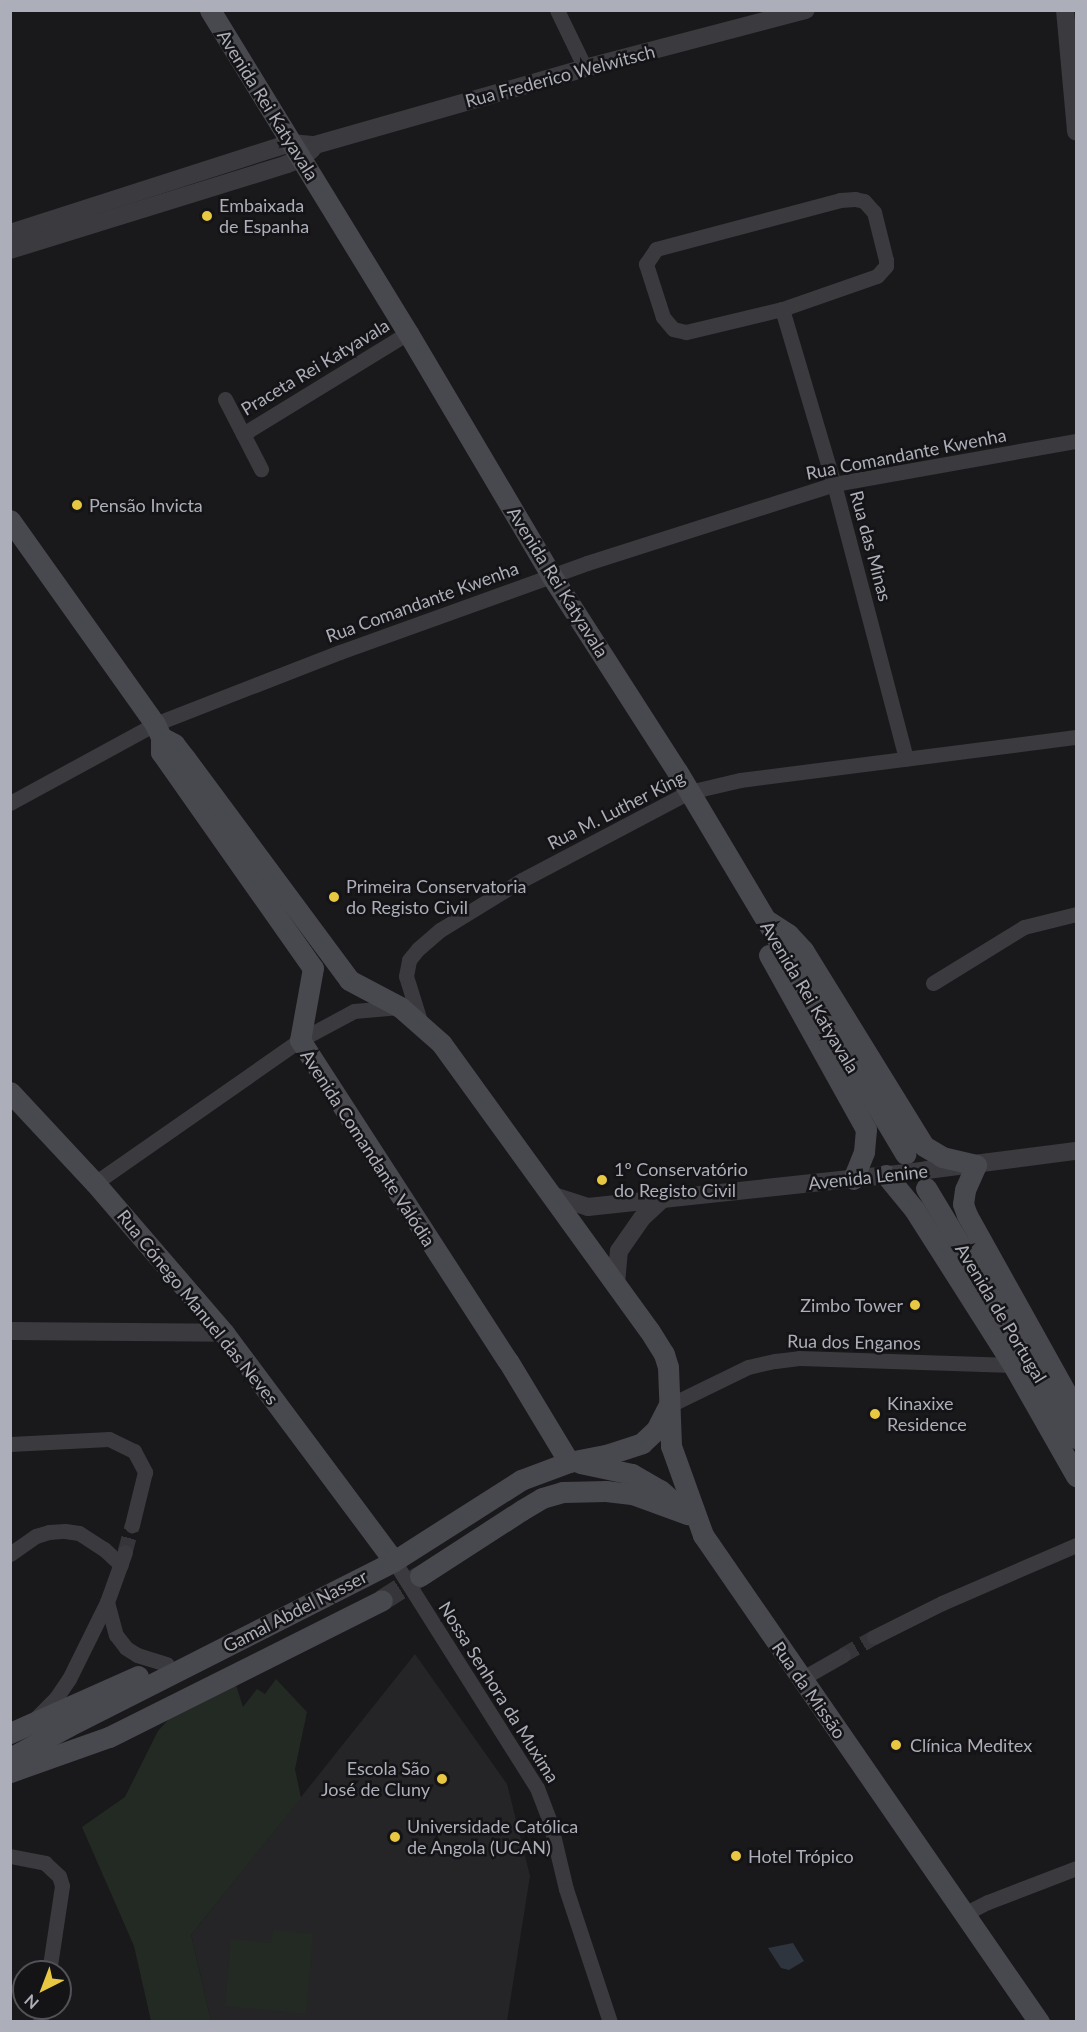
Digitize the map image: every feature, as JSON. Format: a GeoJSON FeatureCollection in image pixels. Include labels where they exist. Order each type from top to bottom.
{"type":"FeatureCollection","features":[{"type":"Feature","properties":{"kind":"main road","name":"Avenida Rei Katyavala"},"geometry":{"type":"LineString","coordinates":[[210,10],[302,149],[551,576],[689,792],[762,917],[896,1167],[909,1201],[1013,1365],[1077,1476]]}},
{"type":"Feature","properties":{"kind":"main road","name":"Avenida Comandante Valódia"},"geometry":{"type":"LineString","coordinates":[[10,520],[158,731],[174,744],[349,980],[400,1007],[422,1024],[441,1044],[649,1330]]}},
{"type":"Feature","properties":{"kind":"main road","name":"Avenida Comandante Valódia"},"geometry":{"type":"LineString","coordinates":[[158,731],[161,752],[313,968],[300,1041],[573,1462]]}},
{"type":"Feature","properties":{"kind":"main road"},"geometry":{"type":"LineString","coordinates":[[762,917],[788,934],[803,950],[924,1146],[942,1157],[976,1165],[965,1190],[963,1204],[967,1215],[1077,1411]]}},
{"type":"Feature","properties":{"kind":"main road"},"geometry":{"type":"LineString","coordinates":[[762,917],[762,934],[768,954],[866,1129],[864,1152],[853,1179]]}},
{"type":"Feature","properties":{"kind":"main road","name":"Rua Cónego Manuel das Neves"},"geometry":{"type":"LineString","coordinates":[[10,1092],[95,1183],[224,1333],[391,1557]]}},
{"type":"Feature","properties":{"kind":"main road","name":"Avenida de Portugal"},"geometry":{"type":"LineString","coordinates":[[926,1179],[1077,1438]]}},
{"type":"Feature","properties":{"kind":"main road","name":"Rua da Missão"},"geometry":{"type":"LineString","coordinates":[[649,1330],[664,1354],[668,1367],[671,1446],[703,1535],[966,1913],[1039,2022]]}},
{"type":"Feature","properties":{"kind":"main road","name":"Gamal Abdel Nasser"},"geometry":{"type":"LineString","coordinates":[[10,1758],[391,1557],[521,1480],[573,1462],[642,1443],[656,1430],[668,1406]]}},
{"type":"Feature","properties":{"kind":"main road"},"geometry":{"type":"LineString","coordinates":[[573,1462],[632,1474],[645,1480],[687,1515],[703,1535]]}},
{"type":"Feature","properties":{"kind":"main road"},"geometry":{"type":"LineString","coordinates":[[420,1576],[542,1498],[563,1492],[606,1491],[633,1494],[687,1515]]}},
{"type":"Feature","properties":{"kind":"main road","name":"Gamal Abdel Nasser"},"geometry":{"type":"LineString","coordinates":[[10,1733],[32,1721],[167,1664],[391,1557]]}},
{"type":"Feature","properties":{"kind":"main road","name":"Gamal Abdel Nasser"},"geometry":{"type":"LineString","coordinates":[[10,1772],[110,1737],[382,1600]]}},
{"type":"Feature","properties":{"kind":"street"},"geometry":{"type":"LineString","coordinates":[[557,10],[585,68]]}},
{"type":"Feature","properties":{"kind":"street","name":"Rua Frederico Welwitsch"},"geometry":{"type":"LineString","coordinates":[[10,250],[77,221],[302,149],[585,68],[806,10]]}},
{"type":"Feature","properties":{"kind":"street"},"geometry":{"type":"LineString","coordinates":[[1065,10],[1077,132]]}},
{"type":"Feature","properties":{"kind":"street"},"geometry":{"type":"LineString","coordinates":[[855,199],[869,205],[886,260],[883,271],[867,281],[782,309],[686,332],[673,329],[663,317],[646,264],[656,249],[829,203],[855,199]]}},
{"type":"Feature","properties":{"kind":"street","name":"Rua Frederico Welwitsch"},"geometry":{"type":"LineString","coordinates":[[10,233],[77,221]]}},
{"type":"Feature","properties":{"kind":"street","name":"Rua das Minas"},"geometry":{"type":"LineString","coordinates":[[782,309],[834,484],[906,759]]}},
{"type":"Feature","properties":{"kind":"street","name":"Praceta Rei Katyavala"},"geometry":{"type":"LineString","coordinates":[[243,434],[408,333]]}},
{"type":"Feature","properties":{"kind":"street","name":"Praceta Rei Katyavala"},"geometry":{"type":"LineString","coordinates":[[225,399],[261,469]]}},
{"type":"Feature","properties":{"kind":"street","name":"Rua Comandante Kwenha"},"geometry":{"type":"LineString","coordinates":[[10,803],[158,731],[340,652],[551,576],[834,484],[1077,441]]}},
{"type":"Feature","properties":{"kind":"street","name":"Rua M. Luther King"},"geometry":{"type":"LineString","coordinates":[[422,1024],[406,976],[409,960],[418,949],[440,930],[522,880],[689,792],[740,780],[1077,737]]}},
{"type":"Feature","properties":{"kind":"street"},"geometry":{"type":"LineString","coordinates":[[933,983],[1024,927],[1077,914]]}},
{"type":"Feature","properties":{"kind":"street"},"geometry":{"type":"LineString","coordinates":[[95,1183],[300,1041],[354,1011],[400,1007]]}},
{"type":"Feature","properties":{"kind":"street","name":"Avenida Lenine"},"geometry":{"type":"LineString","coordinates":[[551,1195],[588,1207],[853,1179],[896,1167],[926,1179],[976,1165],[1077,1151]]}},
{"type":"Feature","properties":{"kind":"street"},"geometry":{"type":"LineString","coordinates":[[616,1284],[619,1251],[635,1227],[660,1201]]}},
{"type":"Feature","properties":{"kind":"street"},"geometry":{"type":"LineString","coordinates":[[10,1331],[224,1333]]}},
{"type":"Feature","properties":{"kind":"street","name":"Rua dos Enganos"},"geometry":{"type":"LineString","coordinates":[[668,1406],[748,1367],[799,1358],[1013,1365]]}},
{"type":"Feature","properties":{"kind":"street"},"geometry":{"type":"LineString","coordinates":[[10,1444],[109,1439],[134,1451],[145,1472],[132,1525]]}},
{"type":"Feature","properties":{"kind":"street"},"geometry":{"type":"LineString","coordinates":[[10,1554],[36,1536],[64,1531],[79,1533],[123,1558],[107,1602],[69,1679],[56,1698],[32,1721]]}},
{"type":"Feature","properties":{"kind":"street"},"geometry":{"type":"LineString","coordinates":[[874,1637],[933,1607],[1077,1545]]}},
{"type":"Feature","properties":{"kind":"street","name":"Nossa Senhora da Muxima"},"geometry":{"type":"LineString","coordinates":[[391,1557],[537,1788],[550,1822],[566,1889],[610,2022]]}},
{"type":"Feature","properties":{"kind":"street"},"geometry":{"type":"LineString","coordinates":[[107,1602],[116,1635],[126,1648],[138,1655],[167,1664]]}},
{"type":"Feature","properties":{"kind":"street"},"geometry":{"type":"LineString","coordinates":[[801,1679],[843,1655]]}},
{"type":"Feature","properties":{"kind":"street"},"geometry":{"type":"LineString","coordinates":[[10,1856],[45,1863],[59,1876],[62,1886],[51,1960]]}},
{"type":"Feature","properties":{"kind":"street"},"geometry":{"type":"LineString","coordinates":[[966,1913],[988,1902],[1077,1868]]}},
{"type":"Feature","properties":{"kind":"shaded area","name":"Universidade Católica de Angola (UCAN)"},"geometry":{"type":"Polygon","coordinates":[[[415,1654],[507,1784],[530,1876],[507,2021],[211,2021],[191,1935],[415,1654]]]}},
{"type":"Feature","properties":{"kind":"shaded area"},"geometry":{"type":"Polygon","coordinates":[[[276,1679],[307,1712],[295,1769],[301,1798],[191,1935],[211,2021],[151,2021],[134,1946],[82,1827],[125,1797],[158,1731],[189,1697],[235,1682],[243,1707],[257,1689],[265,1694],[276,1679]]]}},
{"type":"Feature","properties":{"kind":"shaded area"},"geometry":{"type":"Polygon","coordinates":[[[273,1930],[313,1934],[306,2014],[225,2006],[231,1939],[271,1943],[273,1930]]]}},
{"type":"Feature","properties":{"kind":"shaded area"},"geometry":{"type":"Polygon","coordinates":[[[793,1943],[804,1961],[789,1970],[781,1968],[768,1948],[793,1943]]]}},
{"type":"Feature","properties":{"kind":"tunnel"},"geometry":{"type":"LineString","coordinates":[[125,1552],[132,1525]]}},
{"type":"Feature","properties":{"kind":"tunnel"},"geometry":{"type":"LineString","coordinates":[[382,1600],[420,1576]]}},
{"type":"Feature","properties":{"kind":"tunnel"},"geometry":{"type":"LineString","coordinates":[[843,1655],[874,1637]]}},
{"type":"Feature","properties":{"kind":"place","name":"Embaixada de Espanha"},"geometry":{"type":"Point","coordinates":[207,216]}},
{"type":"Feature","properties":{"kind":"place","name":"Pensão Invicta"},"geometry":{"type":"Point","coordinates":[77,505]}},
{"type":"Feature","properties":{"kind":"place","name":"Primeira Conservatoria do Registo Civil"},"geometry":{"type":"Point","coordinates":[334,897]}},
{"type":"Feature","properties":{"kind":"place","name":"1º Conservatório do Registo Civil"},"geometry":{"type":"Point","coordinates":[602,1180]}},
{"type":"Feature","properties":{"kind":"place","name":"Zimbo Tower"},"geometry":{"type":"Point","coordinates":[915,1305]}},
{"type":"Feature","properties":{"kind":"place","name":"Kinaxixe Residence"},"geometry":{"type":"Point","coordinates":[875,1414]}},
{"type":"Feature","properties":{"kind":"place","name":"Clínica Meditex"},"geometry":{"type":"Point","coordinates":[896,1745]}},
{"type":"Feature","properties":{"kind":"place","name":"Escola São José de Cluny"},"geometry":{"type":"Point","coordinates":[442,1779]}},
{"type":"Feature","properties":{"kind":"place","name":"Universidade Católica de Angola (UCAN)"},"geometry":{"type":"Point","coordinates":[395,1837]}},
{"type":"Feature","properties":{"kind":"place","name":"Hotel Trópico"},"geometry":{"type":"Point","coordinates":[736,1856]}}]}
